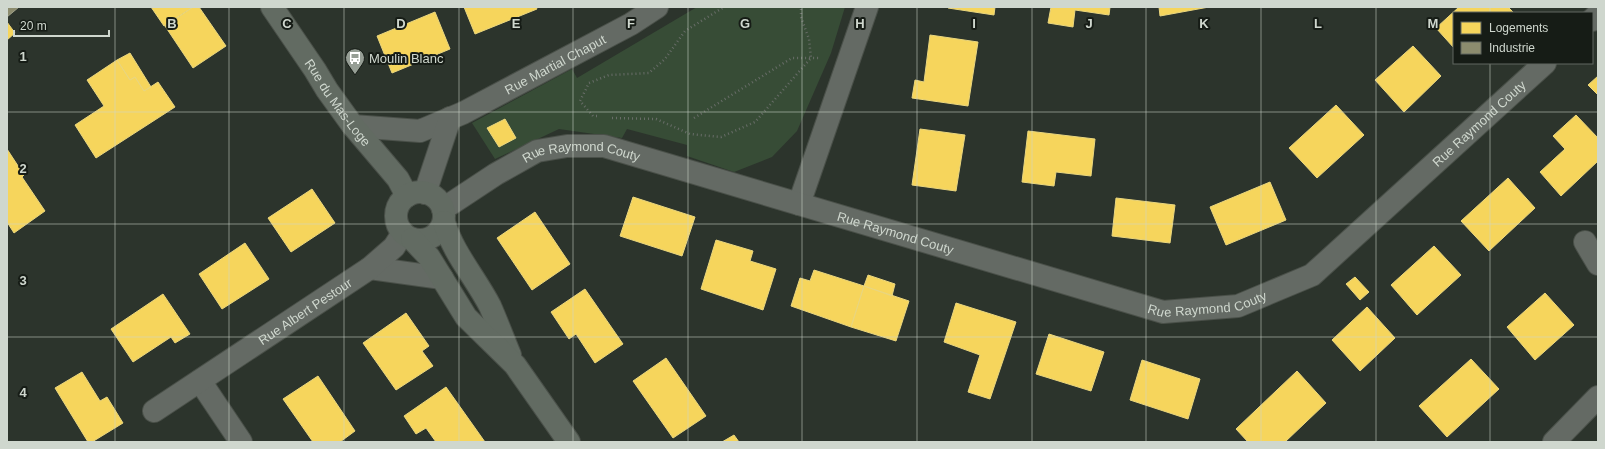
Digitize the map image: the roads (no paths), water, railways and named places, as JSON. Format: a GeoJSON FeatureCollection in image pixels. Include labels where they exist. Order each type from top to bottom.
{"type":"FeatureCollection","features":[{"type":"Feature","properties":{"kind":"main road","name":"Rue du Mas-Loge"},"geometry":{"type":"LineString","coordinates":[[272,7],[316,70],[327,90],[352,126],[398,179],[416,194]]}},
{"type":"Feature","properties":{"kind":"main road"},"geometry":{"type":"LineString","coordinates":[[514,365],[490,305],[454,247],[439,201],[433,196],[416,194],[400,204],[396,214],[397,224],[429,256],[466,317],[514,365],[569,442]]}},
{"type":"Feature","properties":{"kind":"main road"},"geometry":{"type":"LineString","coordinates":[[408,236],[428,239],[435,235],[443,215]]}},
{"type":"Feature","properties":{"kind":"street","name":"Rue Martial Chaput"},"geometry":{"type":"LineString","coordinates":[[352,126],[420,131],[450,118],[630,24],[657,7]]}},
{"type":"Feature","properties":{"kind":"street"},"geometry":{"type":"LineString","coordinates":[[799,204],[867,7]]}},
{"type":"Feature","properties":{"kind":"street","name":"Rue Raymond Couty"},"geometry":{"type":"LineString","coordinates":[[443,215],[496,174],[537,151],[567,146],[604,146],[1163,312],[1238,306],[1312,275],[1544,64]]}},
{"type":"Feature","properties":{"kind":"street"},"geometry":{"type":"LineString","coordinates":[[416,194],[450,118]]}},
{"type":"Feature","properties":{"kind":"street","name":"Rue Albert Pestour"},"geometry":{"type":"LineString","coordinates":[[154,411],[370,268],[408,236]]}},
{"type":"Feature","properties":{"kind":"street"},"geometry":{"type":"LineString","coordinates":[[1585,242],[1598,264]]}},
{"type":"Feature","properties":{"kind":"street"},"geometry":{"type":"LineString","coordinates":[[370,268],[442,278]]}},
{"type":"Feature","properties":{"kind":"street"},"geometry":{"type":"LineString","coordinates":[[200,381],[241,442]]}},
{"type":"Feature","properties":{"kind":"street"},"geometry":{"type":"LineString","coordinates":[[1554,442],[1598,397]]}},
{"type":"Feature","properties":{"kind":"place","name":"Moulin Blanc"},"geometry":{"type":"Point","coordinates":[355,75]}}]}
